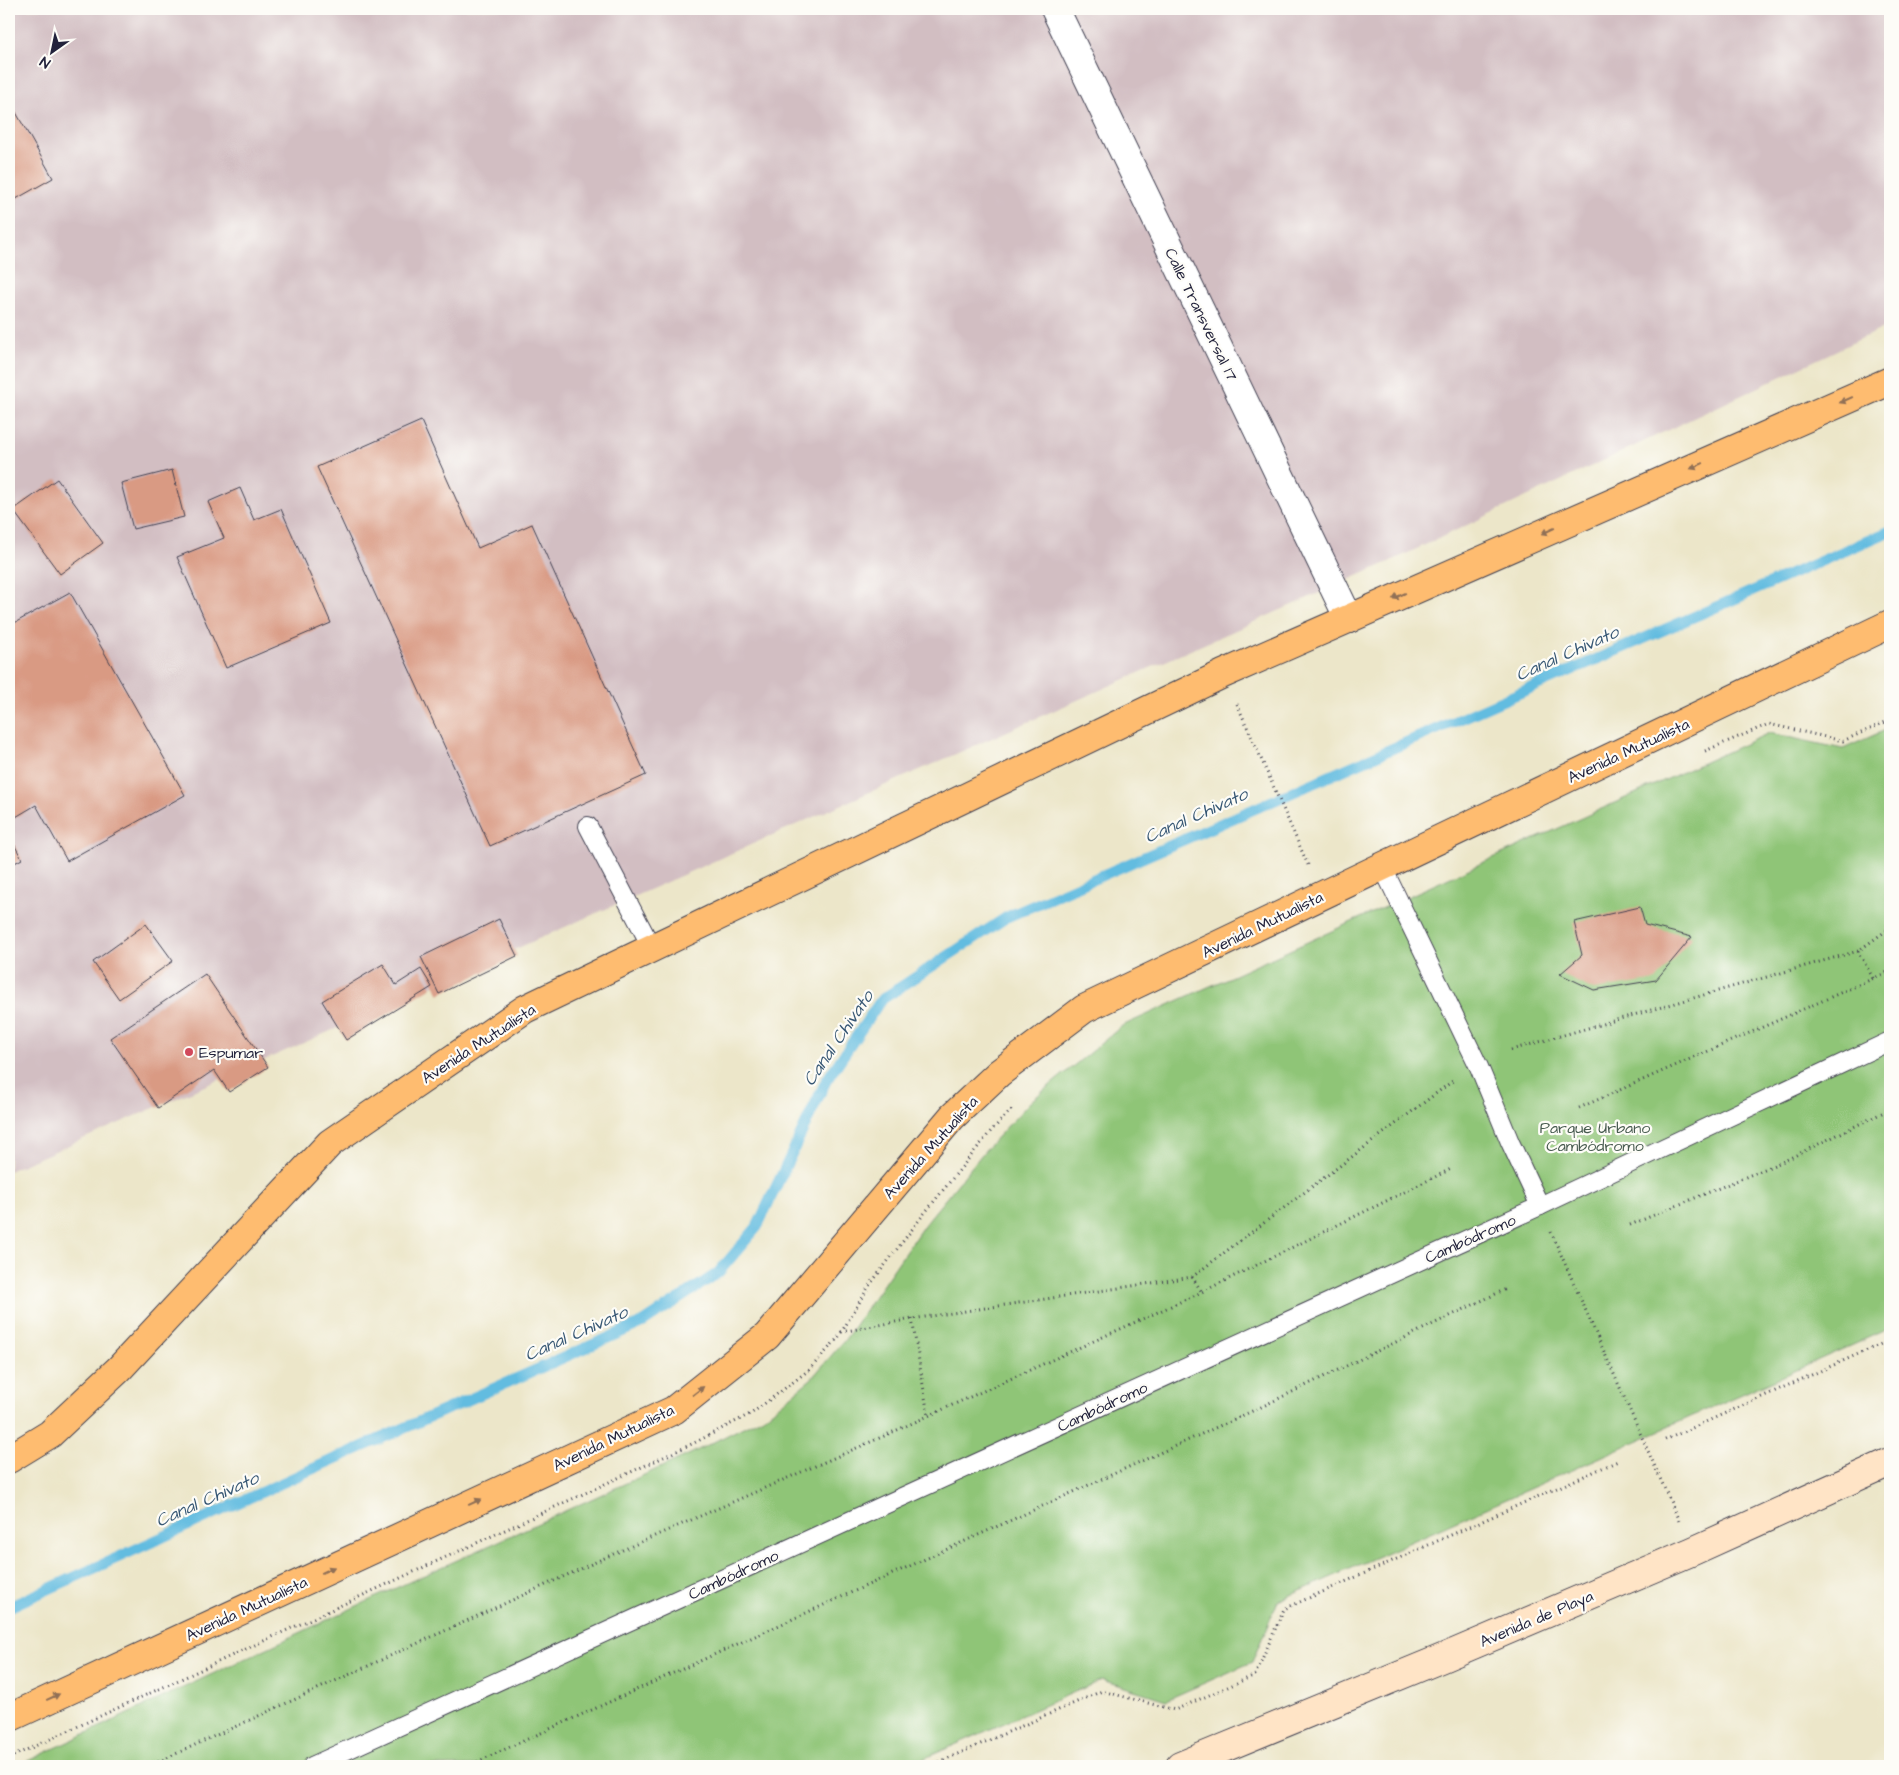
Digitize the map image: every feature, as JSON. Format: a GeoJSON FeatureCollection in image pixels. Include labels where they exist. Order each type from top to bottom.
{"type":"FeatureCollection","features":[{"type":"Feature","properties":{"kind":"main road","name":"Avenida Mutualista"},"geometry":{"type":"LineString","coordinates":[[9,1460],[50,1434],[119,1369],[330,1143],[525,1009],[1223,674],[1890,381]]}},
{"type":"Feature","properties":{"kind":"main road","name":"Avenida Mutualista"},"geometry":{"type":"LineString","coordinates":[[9,1718],[674,1410],[767,1336],[952,1117],[999,1073],[1084,1009],[1890,624]]}},
{"type":"Feature","properties":{"kind":"main road","name":"Avenida de Playa"},"geometry":{"type":"LineString","coordinates":[[1180,1766],[1431,1663],[1693,1551],[1890,1462]]}},
{"type":"Feature","properties":{"kind":"street","name":"Calle Transversal 17"},"geometry":{"type":"LineString","coordinates":[[1055,9],[1349,619]]}},
{"type":"Feature","properties":{"kind":"lane"},"geometry":{"type":"LineString","coordinates":[[588,826],[652,948]]}},
{"type":"Feature","properties":{"kind":"lane"},"geometry":{"type":"LineString","coordinates":[[1382,866],[1479,1067],[1510,1142],[1540,1206]]}},
{"type":"Feature","properties":{"kind":"lane","name":"Cambódromo"},"geometry":{"type":"LineString","coordinates":[[312,1766],[1540,1206],[1890,1041]]}},
{"type":"Feature","properties":{"kind":"path"},"geometry":{"type":"LineString","coordinates":[[1223,674],[1300,843]]}},
{"type":"Feature","properties":{"kind":"path"},"geometry":{"type":"LineString","coordinates":[[1705,752],[1769,724],[1842,741],[1890,720]]}},
{"type":"Feature","properties":{"kind":"path"},"geometry":{"type":"LineString","coordinates":[[1511,1050],[1858,951],[1890,928]]}},
{"type":"Feature","properties":{"kind":"path"},"geometry":{"type":"LineString","coordinates":[[1858,951],[1874,980]]}},
{"type":"Feature","properties":{"kind":"path"},"geometry":{"type":"LineString","coordinates":[[1580,1108],[1874,980],[1890,971]]}},
{"type":"Feature","properties":{"kind":"path"},"geometry":{"type":"LineString","coordinates":[[841,1332],[912,1319],[1192,1277],[1458,1076]]}},
{"type":"Feature","properties":{"kind":"path"},"geometry":{"type":"LineString","coordinates":[[1630,1225],[1784,1161],[1890,1110]]}},
{"type":"Feature","properties":{"kind":"path"},"geometry":{"type":"LineString","coordinates":[[149,1766],[611,1555],[884,1436],[1202,1292],[1453,1168]]}},
{"type":"Feature","properties":{"kind":"path"},"geometry":{"type":"LineString","coordinates":[[1540,1206],[1693,1551]]}},
{"type":"Feature","properties":{"kind":"path"},"geometry":{"type":"LineString","coordinates":[[1192,1277],[1202,1292]]}},
{"type":"Feature","properties":{"kind":"path"},"geometry":{"type":"LineString","coordinates":[[468,1766],[1259,1408],[1506,1290]]}},
{"type":"Feature","properties":{"kind":"path"},"geometry":{"type":"LineString","coordinates":[[912,1319],[928,1415]]}},
{"type":"Feature","properties":{"kind":"path"},"geometry":{"type":"LineString","coordinates":[[1665,1440],[1890,1340]]}},
{"type":"Feature","properties":{"kind":"path"},"geometry":{"type":"LineString","coordinates":[[930,1766],[1102,1691],[1175,1710],[1220,1691],[1255,1675],[1284,1609],[1618,1461]]}},
{"type":"Feature","properties":{"kind":"shaded area"},"geometry":{"type":"Polygon","coordinates":[[[9,9],[1890,9],[1890,325],[1389,562],[299,1045],[9,1171],[9,9]]]}},
{"type":"Feature","properties":{"kind":"green space","name":"Parque Urbano Cambódromo"},"geometry":{"type":"Polygon","coordinates":[[[1890,728],[1890,1328],[1278,1601],[1252,1662],[1166,1700],[1102,1680],[907,1766],[17,1766],[363,1603],[690,1454],[767,1415],[811,1379],[844,1341],[924,1225],[987,1148],[1031,1101],[1122,1026],[1769,733],[1843,749],[1890,728]]]}},
{"type":"Feature","properties":{"kind":"building"},"geometry":{"type":"Polygon","coordinates":[[[9,100],[53,178],[9,203],[9,100]]]}},
{"type":"Feature","properties":{"kind":"building"},"geometry":{"type":"Polygon","coordinates":[[[421,421],[478,548],[532,524],[646,775],[490,846],[317,467],[421,421]]]}},
{"type":"Feature","properties":{"kind":"building"},"geometry":{"type":"Polygon","coordinates":[[[172,470],[184,517],[133,529],[121,483],[172,470]]]}},
{"type":"Feature","properties":{"kind":"building"},"geometry":{"type":"Polygon","coordinates":[[[57,479],[103,543],[60,574],[13,510],[57,479]]]}},
{"type":"Feature","properties":{"kind":"building"},"geometry":{"type":"Polygon","coordinates":[[[240,488],[254,520],[281,509],[331,623],[226,668],[177,557],[224,538],[208,502],[240,488]]]}},
{"type":"Feature","properties":{"kind":"building"},"geometry":{"type":"Polygon","coordinates":[[[70,592],[185,795],[67,861],[36,805],[9,821],[9,653],[12,651],[9,645],[9,626],[70,592]]]}},
{"type":"Feature","properties":{"kind":"building"},"geometry":{"type":"Polygon","coordinates":[[[9,835],[22,859],[9,866],[9,835]]]}},
{"type":"Feature","properties":{"kind":"building"},"geometry":{"type":"Polygon","coordinates":[[[1640,907],[1645,925],[1692,937],[1656,980],[1594,990],[1560,974],[1582,955],[1574,922],[1640,907]]]}},
{"type":"Feature","properties":{"kind":"building"},"geometry":{"type":"Polygon","coordinates":[[[499,919],[517,956],[439,994],[421,957],[499,919]]]}},
{"type":"Feature","properties":{"kind":"building"},"geometry":{"type":"Polygon","coordinates":[[[146,924],[173,961],[119,999],[93,962],[146,924]]]}},
{"type":"Feature","properties":{"kind":"building"},"geometry":{"type":"Polygon","coordinates":[[[383,964],[396,985],[421,969],[432,987],[346,1040],[322,1001],[383,964]]]}},
{"type":"Feature","properties":{"kind":"building","name":"Espumar"},"geometry":{"type":"Polygon","coordinates":[[[205,974],[268,1067],[229,1092],[214,1070],[158,1108],[110,1038],[205,974]]]}},
{"type":"Feature","properties":{"kind":"waterway","name":"Canal Chivato"},"geometry":{"type":"LineString","coordinates":[[9,1607],[330,1461],[644,1322],[718,1273],[757,1227],[826,1081],[881,1000],[1007,917],[1890,531]]}},
{"type":"Feature","properties":{"kind":"place","name":"Espumar"},"geometry":{"type":"Point","coordinates":[189,1052]}}]}
